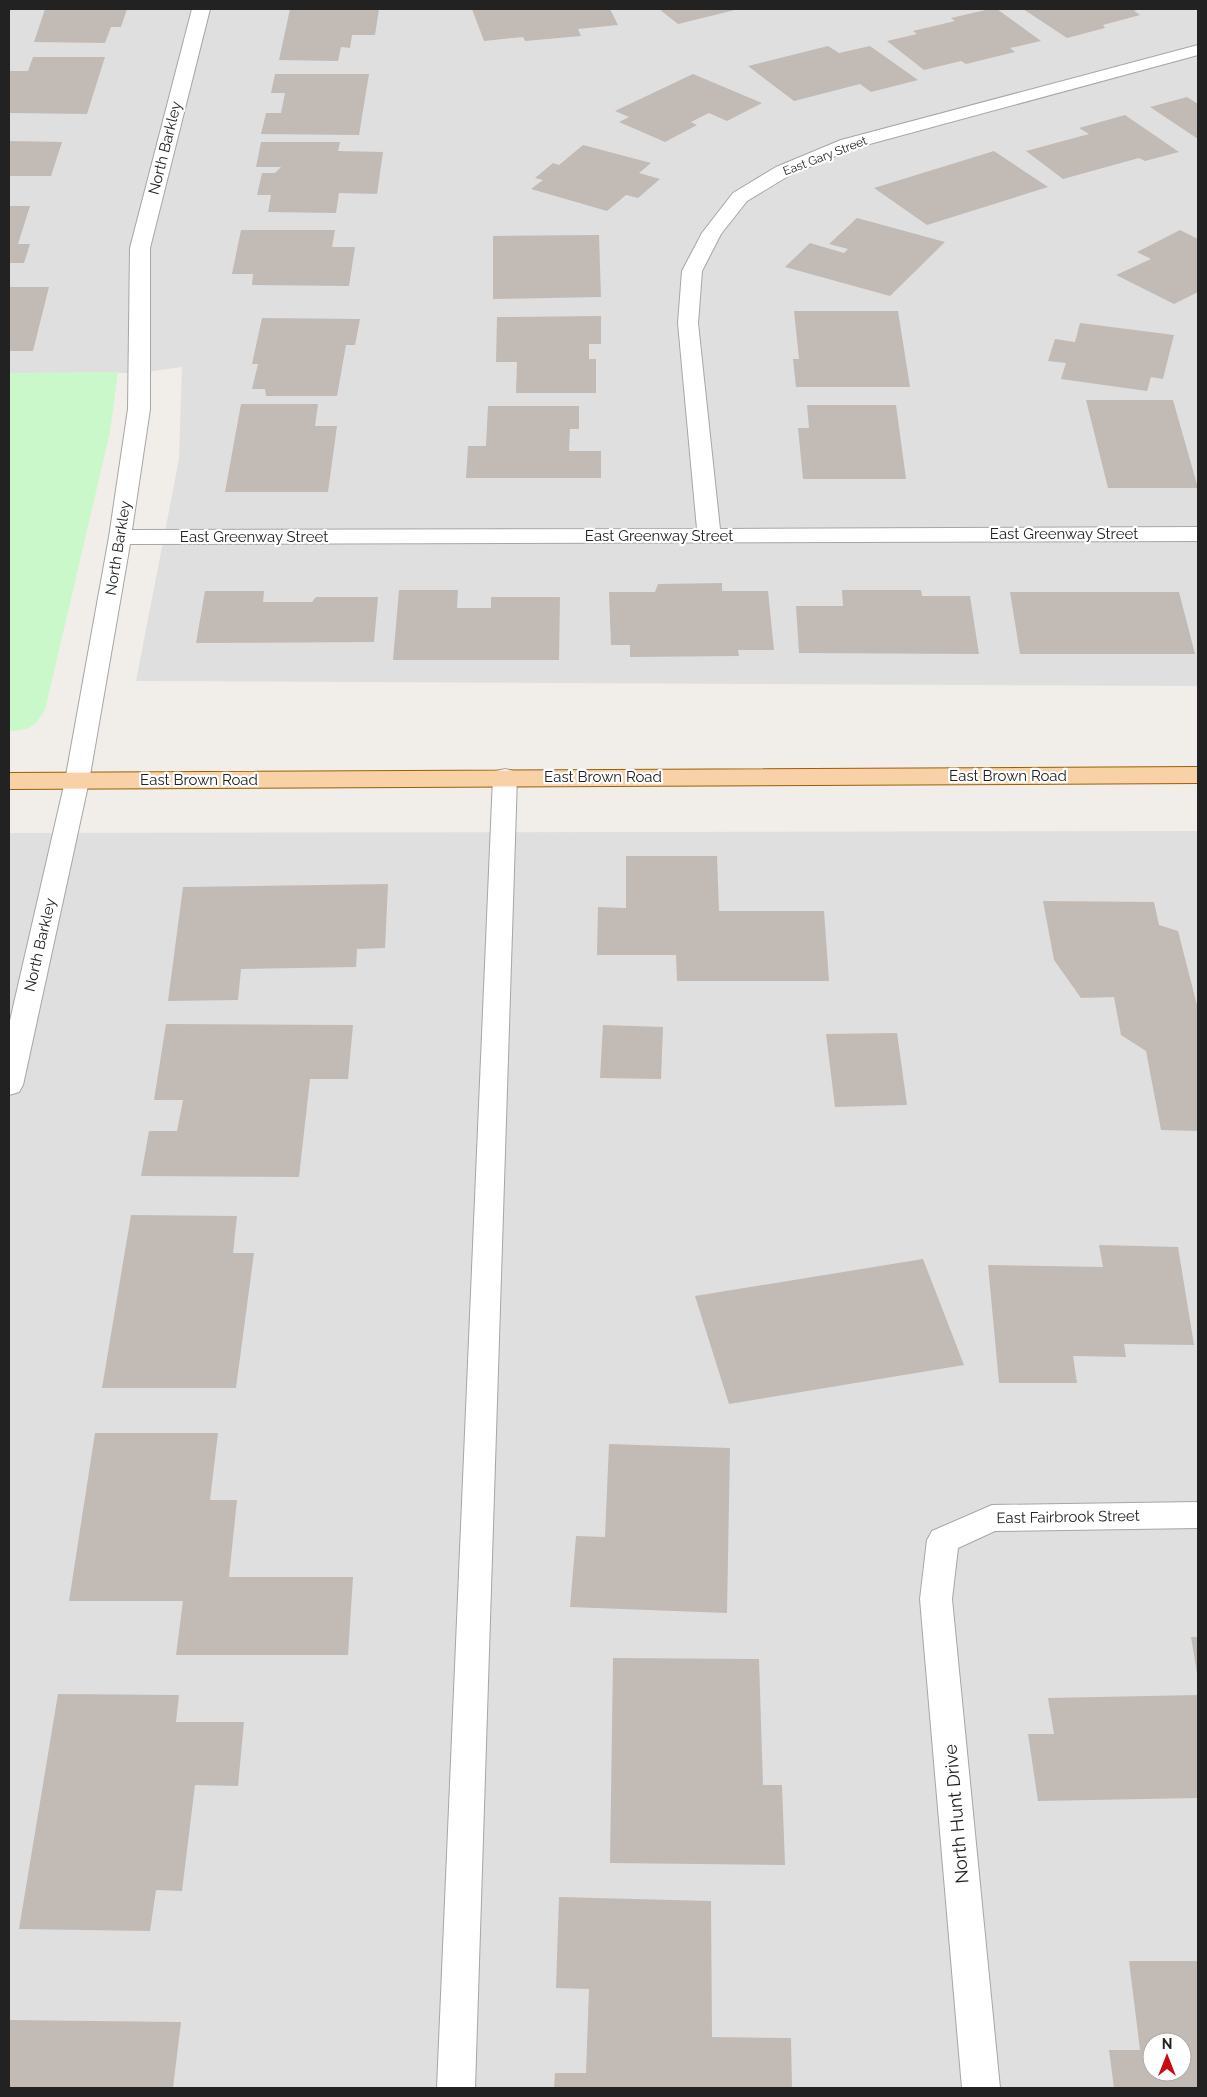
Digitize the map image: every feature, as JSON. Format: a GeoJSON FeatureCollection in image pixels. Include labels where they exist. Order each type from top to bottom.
{"type":"FeatureCollection","features":[{"type":"Feature","properties":{"kind":"main road","name":"East Brown Road"},"geometry":{"type":"LineString","coordinates":[[9,781],[505,777],[1198,776]]}},
{"type":"Feature","properties":{"kind":"street","name":"North Barkley"},"geometry":{"type":"LineString","coordinates":[[9,1085],[77,780],[120,537],[139,409],[140,248],[201,9]]}},
{"type":"Feature","properties":{"kind":"street","name":"East Gary Street"},"geometry":{"type":"LineString","coordinates":[[709,535],[688,323],[692,271],[712,232],[740,197],[783,171],[848,144],[1198,50]]}},
{"type":"Feature","properties":{"kind":"street","name":"East Greenway Street"},"geometry":{"type":"LineString","coordinates":[[120,537],[1198,534]]}},
{"type":"Feature","properties":{"kind":"street"},"geometry":{"type":"LineString","coordinates":[[456,2088],[505,777]]}},
{"type":"Feature","properties":{"kind":"street","name":"East Fairbrook Street"},"geometry":{"type":"LineString","coordinates":[[943,1540],[992,1518],[1198,1515]]}},
{"type":"Feature","properties":{"kind":"street","name":"North Hunt Drive"},"geometry":{"type":"LineString","coordinates":[[943,1540],[936,1599],[981,2088]]}},
{"type":"Feature","properties":{"kind":"shaded area"},"geometry":{"type":"Polygon","coordinates":[[[9,9],[1198,9],[1198,686],[136,681],[179,459],[182,367],[139,373],[9,373],[9,9]]]}},
{"type":"Feature","properties":{"kind":"shaded area"},"geometry":{"type":"Polygon","coordinates":[[[1198,831],[1198,2088],[9,2088],[9,833],[1198,831]]]}},
{"type":"Feature","properties":{"kind":"green space"},"geometry":{"type":"Polygon","coordinates":[[[118,372],[110,432],[45,710],[30,727],[9,731],[9,373],[118,372]]]}},
{"type":"Feature","properties":{"kind":"building"},"geometry":{"type":"Polygon","coordinates":[[[45,9],[127,9],[121,27],[111,27],[105,43],[34,42],[45,9]]]}},
{"type":"Feature","properties":{"kind":"building"},"geometry":{"type":"Polygon","coordinates":[[[290,9],[379,9],[375,35],[352,35],[350,48],[341,47],[338,61],[279,60],[290,9]]]}},
{"type":"Feature","properties":{"kind":"building"},"geometry":{"type":"Polygon","coordinates":[[[472,9],[610,9],[618,25],[578,29],[581,36],[525,41],[523,37],[484,41],[472,9]]]}},
{"type":"Feature","properties":{"kind":"building"},"geometry":{"type":"Polygon","coordinates":[[[659,9],[739,9],[678,24],[659,9]]]}},
{"type":"Feature","properties":{"kind":"building"},"geometry":{"type":"Polygon","coordinates":[[[997,9],[1041,41],[1010,48],[1015,52],[966,64],[961,61],[924,70],[887,41],[917,34],[913,31],[955,21],[951,18],[997,9]]]}},
{"type":"Feature","properties":{"kind":"building"},"geometry":{"type":"Polygon","coordinates":[[[1023,9],[1141,9],[1134,11],[1140,15],[1103,25],[1105,28],[1067,38],[1023,9]]]}},
{"type":"Feature","properties":{"kind":"building"},"geometry":{"type":"Polygon","coordinates":[[[828,46],[839,53],[870,46],[918,80],[871,92],[860,84],[794,101],[748,66],[828,46]]]}},
{"type":"Feature","properties":{"kind":"building"},"geometry":{"type":"Polygon","coordinates":[[[33,57],[105,57],[87,114],[9,113],[9,71],[28,71],[33,57]]]}},
{"type":"Feature","properties":{"kind":"building"},"geometry":{"type":"Polygon","coordinates":[[[275,74],[369,74],[359,135],[261,134],[266,113],[281,113],[285,93],[271,93],[275,74]]]}},
{"type":"Feature","properties":{"kind":"building"},"geometry":{"type":"Polygon","coordinates":[[[693,74],[762,103],[727,121],[709,113],[691,122],[697,125],[665,142],[619,122],[629,117],[615,111],[693,74]]]}},
{"type":"Feature","properties":{"kind":"building"},"geometry":{"type":"Polygon","coordinates":[[[1187,97],[1198,104],[1198,139],[1150,107],[1187,97]]]}},
{"type":"Feature","properties":{"kind":"building"},"geometry":{"type":"Polygon","coordinates":[[[1125,115],[1179,152],[1145,161],[1139,158],[1063,179],[1026,151],[1089,134],[1079,128],[1125,115]]]}},
{"type":"Feature","properties":{"kind":"building"},"geometry":{"type":"Polygon","coordinates":[[[9,141],[62,142],[51,176],[9,176],[9,141]]]}},
{"type":"Feature","properties":{"kind":"building"},"geometry":{"type":"Polygon","coordinates":[[[261,142],[340,142],[338,151],[383,152],[377,194],[339,193],[336,213],[268,212],[271,195],[257,195],[262,173],[275,173],[281,167],[256,167],[261,142]]]}},
{"type":"Feature","properties":{"kind":"building"},"geometry":{"type":"Polygon","coordinates":[[[583,145],[651,163],[639,173],[660,179],[638,198],[626,195],[607,211],[531,189],[543,180],[535,178],[553,163],[559,165],[583,145]]]}},
{"type":"Feature","properties":{"kind":"building"},"geometry":{"type":"Polygon","coordinates":[[[994,151],[1048,187],[927,225],[874,188],[994,151]]]}},
{"type":"Feature","properties":{"kind":"building"},"geometry":{"type":"Polygon","coordinates":[[[9,206],[30,206],[18,244],[30,244],[24,263],[9,263],[9,206]]]}},
{"type":"Feature","properties":{"kind":"building"},"geometry":{"type":"Polygon","coordinates":[[[857,218],[945,242],[890,296],[785,267],[810,243],[844,253],[848,249],[829,244],[857,218]]]}},
{"type":"Feature","properties":{"kind":"building"},"geometry":{"type":"Polygon","coordinates":[[[241,230],[335,230],[332,247],[355,247],[349,286],[252,285],[253,274],[232,274],[241,230]]]}},
{"type":"Feature","properties":{"kind":"building"},"geometry":{"type":"Polygon","coordinates":[[[1180,230],[1198,239],[1198,292],[1174,304],[1116,275],[1151,259],[1137,252],[1180,230]]]}},
{"type":"Feature","properties":{"kind":"building"},"geometry":{"type":"Polygon","coordinates":[[[599,235],[601,297],[493,299],[493,236],[599,235]]]}},
{"type":"Feature","properties":{"kind":"building"},"geometry":{"type":"Polygon","coordinates":[[[9,287],[49,287],[33,351],[9,351],[9,287]]]}},
{"type":"Feature","properties":{"kind":"building"},"geometry":{"type":"Polygon","coordinates":[[[794,311],[898,311],[910,387],[796,387],[793,359],[799,359],[794,311]]]}},
{"type":"Feature","properties":{"kind":"building"},"geometry":{"type":"Polygon","coordinates":[[[601,316],[601,344],[589,344],[589,359],[596,359],[596,393],[516,393],[517,362],[496,362],[497,317],[601,316]]]}},
{"type":"Feature","properties":{"kind":"building"},"geometry":{"type":"Polygon","coordinates":[[[262,318],[360,319],[355,345],[346,345],[337,396],[266,396],[265,389],[252,389],[258,364],[252,364],[262,318]]]}},
{"type":"Feature","properties":{"kind":"building"},"geometry":{"type":"Polygon","coordinates":[[[1080,323],[1174,335],[1163,379],[1151,377],[1147,391],[1061,379],[1066,363],[1048,361],[1055,339],[1075,342],[1080,323]]]}},
{"type":"Feature","properties":{"kind":"building"},"geometry":{"type":"Polygon","coordinates":[[[1086,400],[1173,400],[1198,488],[1108,488],[1086,400]]]}},
{"type":"Feature","properties":{"kind":"building"},"geometry":{"type":"Polygon","coordinates":[[[241,404],[318,404],[315,426],[337,426],[328,492],[225,492],[241,404]]]}},
{"type":"Feature","properties":{"kind":"building"},"geometry":{"type":"Polygon","coordinates":[[[807,405],[896,405],[906,479],[803,479],[798,428],[809,428],[807,405]]]}},
{"type":"Feature","properties":{"kind":"building"},"geometry":{"type":"Polygon","coordinates":[[[488,406],[579,406],[579,429],[570,429],[569,451],[601,451],[601,478],[466,478],[468,446],[486,446],[488,406]]]}},
{"type":"Feature","properties":{"kind":"building"},"geometry":{"type":"Polygon","coordinates":[[[722,583],[722,591],[768,591],[774,650],[738,650],[739,656],[630,657],[630,645],[611,645],[609,592],[655,592],[658,584],[722,583]]]}},
{"type":"Feature","properties":{"kind":"building"},"geometry":{"type":"Polygon","coordinates":[[[399,590],[458,590],[457,608],[491,608],[491,597],[560,597],[559,660],[393,660],[399,590]]]}},
{"type":"Feature","properties":{"kind":"building"},"geometry":{"type":"Polygon","coordinates":[[[842,590],[921,590],[922,596],[970,596],[979,654],[799,653],[796,606],[843,606],[842,590]]]}},
{"type":"Feature","properties":{"kind":"building"},"geometry":{"type":"Polygon","coordinates":[[[205,591],[264,591],[263,602],[312,602],[316,597],[378,597],[374,642],[196,643],[205,591]]]}},
{"type":"Feature","properties":{"kind":"building"},"geometry":{"type":"Polygon","coordinates":[[[1010,592],[1179,592],[1195,654],[1020,654],[1010,592]]]}},
{"type":"Feature","properties":{"kind":"building"},"geometry":{"type":"Polygon","coordinates":[[[626,856],[717,856],[719,911],[824,911],[829,981],[677,981],[676,955],[597,955],[598,907],[626,908],[626,856]]]}},
{"type":"Feature","properties":{"kind":"building"},"geometry":{"type":"Polygon","coordinates":[[[388,884],[385,948],[357,949],[356,967],[241,969],[238,1000],[168,1001],[183,887],[388,884]]]}},
{"type":"Feature","properties":{"kind":"building"},"geometry":{"type":"Polygon","coordinates":[[[1043,901],[1154,902],[1159,925],[1178,931],[1198,1009],[1198,1131],[1161,1130],[1146,1051],[1121,1035],[1114,997],[1081,998],[1054,960],[1043,901]]]}},
{"type":"Feature","properties":{"kind":"building"},"geometry":{"type":"Polygon","coordinates":[[[166,1024],[353,1025],[348,1079],[310,1079],[299,1177],[141,1176],[149,1131],[177,1131],[183,1100],[154,1100],[166,1024]]]}},
{"type":"Feature","properties":{"kind":"building"},"geometry":{"type":"Polygon","coordinates":[[[603,1025],[663,1027],[661,1079],[600,1078],[603,1025]]]}},
{"type":"Feature","properties":{"kind":"building"},"geometry":{"type":"Polygon","coordinates":[[[897,1033],[907,1105],[835,1107],[826,1034],[897,1033]]]}},
{"type":"Feature","properties":{"kind":"building"},"geometry":{"type":"Polygon","coordinates":[[[131,1215],[237,1216],[233,1253],[254,1253],[236,1388],[102,1388],[131,1215]]]}},
{"type":"Feature","properties":{"kind":"building"},"geometry":{"type":"Polygon","coordinates":[[[1099,1245],[1178,1247],[1194,1345],[1124,1344],[1126,1357],[1073,1356],[1077,1383],[999,1383],[988,1265],[1103,1267],[1099,1245]]]}},
{"type":"Feature","properties":{"kind":"building"},"geometry":{"type":"Polygon","coordinates":[[[923,1259],[964,1365],[729,1404],[695,1296],[923,1259]]]}},
{"type":"Feature","properties":{"kind":"building"},"geometry":{"type":"Polygon","coordinates":[[[95,1433],[218,1433],[210,1500],[237,1500],[229,1577],[353,1577],[348,1655],[176,1655],[183,1601],[69,1601],[95,1433]]]}},
{"type":"Feature","properties":{"kind":"building"},"geometry":{"type":"Polygon","coordinates":[[[609,1444],[730,1448],[727,1613],[570,1607],[576,1536],[605,1537],[609,1444]]]}},
{"type":"Feature","properties":{"kind":"building"},"geometry":{"type":"Polygon","coordinates":[[[1191,1637],[1198,1637],[1198,1673],[1197,1673],[1191,1637]]]}},
{"type":"Feature","properties":{"kind":"building"},"geometry":{"type":"Polygon","coordinates":[[[613,1658],[759,1659],[763,1785],[782,1785],[785,1865],[610,1863],[613,1658]]]}},
{"type":"Feature","properties":{"kind":"building"},"geometry":{"type":"Polygon","coordinates":[[[58,1694],[179,1695],[176,1722],[244,1722],[238,1786],[195,1785],[182,1891],[156,1890],[150,1931],[19,1929],[58,1694]]]}},
{"type":"Feature","properties":{"kind":"building"},"geometry":{"type":"Polygon","coordinates":[[[1198,1695],[1198,1798],[1038,1801],[1028,1734],[1054,1734],[1048,1698],[1198,1695]]]}},
{"type":"Feature","properties":{"kind":"building"},"geometry":{"type":"Polygon","coordinates":[[[559,1897],[711,1901],[712,2037],[791,2038],[792,2088],[554,2088],[555,2073],[586,2073],[589,1989],[556,1988],[559,1897]]]}},
{"type":"Feature","properties":{"kind":"building"},"geometry":{"type":"Polygon","coordinates":[[[1129,1961],[1198,1961],[1198,2088],[1114,2088],[1109,2050],[1140,2050],[1129,1961]]]}},
{"type":"Feature","properties":{"kind":"building"},"geometry":{"type":"Polygon","coordinates":[[[9,2020],[181,2022],[173,2088],[9,2088],[9,2020]]]}}]}
